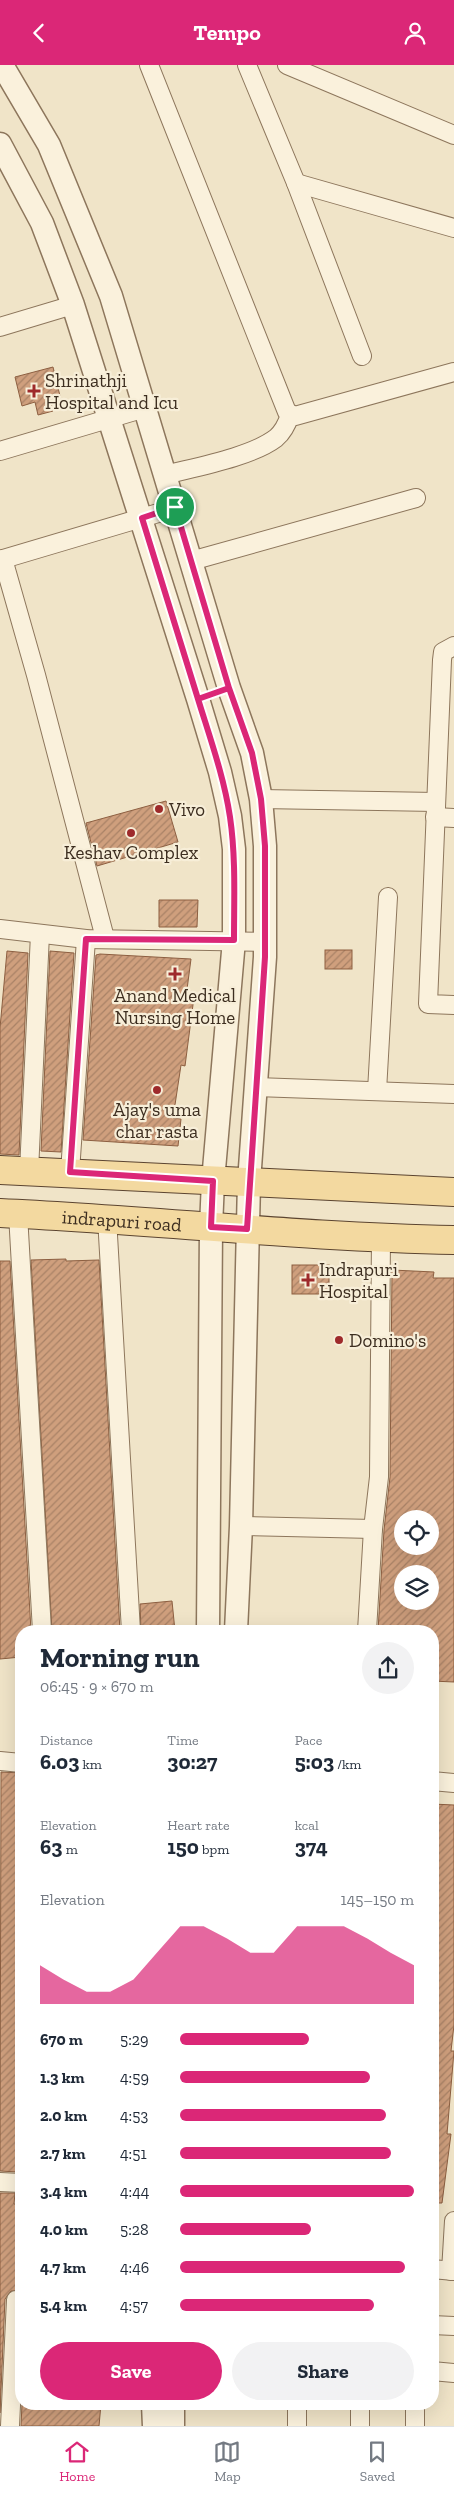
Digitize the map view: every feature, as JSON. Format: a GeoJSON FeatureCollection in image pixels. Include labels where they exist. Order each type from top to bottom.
{"type":"FeatureCollection","features":[{"type":"Feature","properties":{"kind":"main road"},"geometry":{"type":"LineString","coordinates":[[0,1170],[454,1192]]}},
{"type":"Feature","properties":{"kind":"main road","name":"indrapuri road"},"geometry":{"type":"LineString","coordinates":[[9,1213],[107,1218],[381,1238],[454,1240]]}},
{"type":"Feature","properties":{"kind":"street"},"geometry":{"type":"LineString","coordinates":[[2,65],[49,145],[111,297],[229,688],[252,753],[261,799],[265,846],[265,942],[247,1229],[242,1526],[236,1625]]}},
{"type":"Feature","properties":{"kind":"street"},"geometry":{"type":"LineString","coordinates":[[149,65],[287,412],[295,416],[454,371]]}},
{"type":"Feature","properties":{"kind":"street"},"geometry":{"type":"LineString","coordinates":[[247,65],[296,183],[362,356]]}},
{"type":"Feature","properties":{"kind":"street"},"geometry":{"type":"LineString","coordinates":[[286,65],[454,135]]}},
{"type":"Feature","properties":{"kind":"street"},"geometry":{"type":"LineString","coordinates":[[0,144],[42,223],[74,305],[198,699],[220,772],[230,816],[234,849],[234,940],[213,1181],[211,1227],[208,1625]]}},
{"type":"Feature","properties":{"kind":"street"},"geometry":{"type":"LineString","coordinates":[[296,183],[454,227]]}},
{"type":"Feature","properties":{"kind":"street"},"geometry":{"type":"LineString","coordinates":[[0,327],[74,305]]}},
{"type":"Feature","properties":{"kind":"street"},"geometry":{"type":"LineString","coordinates":[[0,451],[144,408]]}},
{"type":"Feature","properties":{"kind":"street"},"geometry":{"type":"LineString","coordinates":[[165,475],[220,460],[275,438],[285,428],[290,415]]}},
{"type":"Feature","properties":{"kind":"street"},"geometry":{"type":"LineString","coordinates":[[191,561],[416,498]]}},
{"type":"Feature","properties":{"kind":"street"},"geometry":{"type":"LineString","coordinates":[[105,938],[2,559],[175,507]]}},
{"type":"Feature","properties":{"kind":"street"},"geometry":{"type":"LineString","coordinates":[[454,646],[443,652],[442,660],[428,1005],[454,1005]]}},
{"type":"Feature","properties":{"kind":"street"},"geometry":{"type":"LineString","coordinates":[[198,699],[229,688]]}},
{"type":"Feature","properties":{"kind":"street"},"geometry":{"type":"LineString","coordinates":[[261,799],[436,809],[454,818]]}},
{"type":"Feature","properties":{"kind":"street"},"geometry":{"type":"LineString","coordinates":[[377,1091],[388,897]]}},
{"type":"Feature","properties":{"kind":"street"},"geometry":{"type":"LineString","coordinates":[[0,929],[86,939],[265,942]]}},
{"type":"Feature","properties":{"kind":"street"},"geometry":{"type":"LineString","coordinates":[[29,1171],[40,934]]}},
{"type":"Feature","properties":{"kind":"street"},"geometry":{"type":"LineString","coordinates":[[70,1172],[86,939]]}},
{"type":"Feature","properties":{"kind":"street"},"geometry":{"type":"LineString","coordinates":[[256,1087],[454,1094]]}},
{"type":"Feature","properties":{"kind":"street"},"geometry":{"type":"LineString","coordinates":[[9,1213],[42,1625]]}},
{"type":"Feature","properties":{"kind":"street"},"geometry":{"type":"LineString","coordinates":[[107,1218],[131,1625]]}},
{"type":"Feature","properties":{"kind":"street"},"geometry":{"type":"LineString","coordinates":[[367,1625],[373,1529],[379,1477],[381,1238]]}},
{"type":"Feature","properties":{"kind":"street"},"geometry":{"type":"LineString","coordinates":[[242,1526],[373,1529]]}},
{"type":"Feature","properties":{"kind":"street"},"geometry":{"type":"LineString","coordinates":[[0,1761],[15,1762]]}},
{"type":"Feature","properties":{"kind":"street"},"geometry":{"type":"LineString","coordinates":[[439,1782],[454,1783]]}},
{"type":"Feature","properties":{"kind":"street"},"geometry":{"type":"LineString","coordinates":[[0,2182],[15,2183]]}},
{"type":"Feature","properties":{"kind":"street"},"geometry":{"type":"LineString","coordinates":[[439,2270],[453,2271],[454,2221]]}},
{"type":"Feature","properties":{"kind":"street"},"geometry":{"type":"LineString","coordinates":[[10,2426],[12,2301]]}},
{"type":"Feature","properties":{"kind":"street"},"geometry":{"type":"LineString","coordinates":[[439,2325],[454,2326]]}},
{"type":"Feature","properties":{"kind":"street"},"geometry":{"type":"LineString","coordinates":[[439,2372],[454,2373]]}},
{"type":"Feature","properties":{"kind":"street"},"geometry":{"type":"LineString","coordinates":[[153,2410],[154,2426]]}},
{"type":"Feature","properties":{"kind":"street"},"geometry":{"type":"LineString","coordinates":[[173,2410],[173,2426]]}},
{"type":"Feature","properties":{"kind":"street"},"geometry":{"type":"LineString","coordinates":[[297,2410],[297,2426]]}},
{"type":"Feature","properties":{"kind":"street"},"geometry":{"type":"LineString","coordinates":[[360,2410],[360,2426]]}},
{"type":"Feature","properties":{"kind":"street"},"geometry":{"type":"LineString","coordinates":[[415,2426],[416,2410]]}},
{"type":"Feature","properties":{"kind":"building"},"geometry":{"type":"Polygon","coordinates":[[[53,367],[60,396],[50,399],[53,411],[38,415],[35,402],[22,406],[15,377],[53,367]]]}},
{"type":"Feature","properties":{"kind":"building","name":"Keshav Complex"},"geometry":{"type":"Polygon","coordinates":[[[166,801],[178,842],[97,866],[86,823],[166,801]]]}},
{"type":"Feature","properties":{"kind":"building"},"geometry":{"type":"Polygon","coordinates":[[[159,900],[198,900],[197,927],[159,927],[159,900]]]}},
{"type":"Feature","properties":{"kind":"building"},"geometry":{"type":"Polygon","coordinates":[[[325,950],[352,950],[352,969],[325,969],[325,950]]]}},
{"type":"Feature","properties":{"kind":"building"},"geometry":{"type":"Polygon","coordinates":[[[7,951],[28,953],[19,1155],[0,1154],[0,1028],[7,951]]]}},
{"type":"Feature","properties":{"kind":"building"},"geometry":{"type":"Polygon","coordinates":[[[50,951],[74,953],[61,1152],[41,1151],[50,951]]]}},
{"type":"Feature","properties":{"kind":"building"},"geometry":{"type":"Polygon","coordinates":[[[96,955],[191,959],[186,997],[194,997],[185,1066],[181,1065],[173,1118],[181,1119],[178,1146],[83,1140],[96,955]]]}},
{"type":"Feature","properties":{"kind":"building"},"geometry":{"type":"Polygon","coordinates":[[[31,1260],[99,1260],[120,1625],[52,1625],[31,1260]]]}},
{"type":"Feature","properties":{"kind":"building"},"geometry":{"type":"Polygon","coordinates":[[[0,1261],[10,1261],[31,1625],[15,1625],[15,1658],[0,1659],[0,1261]]]}},
{"type":"Feature","properties":{"kind":"building"},"geometry":{"type":"Polygon","coordinates":[[[292,1265],[329,1265],[329,1294],[292,1294],[292,1265]]]}},
{"type":"Feature","properties":{"kind":"building"},"geometry":{"type":"Polygon","coordinates":[[[392,1270],[434,1272],[433,1278],[454,1278],[454,1682],[439,1681],[439,1625],[378,1625],[384,1530],[390,1477],[392,1270]]]}},
{"type":"Feature","properties":{"kind":"building"},"geometry":{"type":"Polygon","coordinates":[[[172,1601],[174,1625],[141,1625],[140,1604],[172,1601]]]}},
{"type":"Feature","properties":{"kind":"building"},"geometry":{"type":"Polygon","coordinates":[[[1,1772],[15,1773],[15,2172],[0,2171],[1,1772]]]}},
{"type":"Feature","properties":{"kind":"building"},"geometry":{"type":"Polygon","coordinates":[[[439,1804],[454,1805],[454,2025],[451,2051],[454,2051],[447,2134],[451,2134],[442,2203],[439,2203],[439,1804]]]}},
{"type":"Feature","properties":{"kind":"building"},"geometry":{"type":"Polygon","coordinates":[[[0,2193],[15,2193],[15,2291],[11,2291],[5,2299],[0,2413],[0,2193]]]}},
{"type":"Feature","properties":{"kind":"building"},"geometry":{"type":"Polygon","coordinates":[[[22,2410],[100,2410],[99,2426],[21,2426],[22,2410]]]}},
{"type":"Feature","properties":{"kind":"place","name":"Shrinathji Hospital and Icu"},"geometry":{"type":"Point","coordinates":[34,391]}},
{"type":"Feature","properties":{"kind":"place","name":"Vivo"},"geometry":{"type":"Point","coordinates":[159,809]}},
{"type":"Feature","properties":{"kind":"place","name":"Keshav Complex"},"geometry":{"type":"Point","coordinates":[131,833]}},
{"type":"Feature","properties":{"kind":"place","name":"Anand Medical Nursing Home"},"geometry":{"type":"Point","coordinates":[175,974]}},
{"type":"Feature","properties":{"kind":"place","name":"Ajay's uma char rasta"},"geometry":{"type":"Point","coordinates":[157,1090]}},
{"type":"Feature","properties":{"kind":"place","name":"Indrapuri Hospital"},"geometry":{"type":"Point","coordinates":[308,1280]}},
{"type":"Feature","properties":{"kind":"place","name":"Domino's"},"geometry":{"type":"Point","coordinates":[339,1340]}},
{"type":"Feature","properties":{"kind":"route"},"geometry":{"type":"LineString","coordinates":[[175,507],[142,518],[198,699],[229,688],[252,753],[261,799],[265,846],[265,957],[247,1229],[211,1227],[213,1181],[70,1172],[86,939],[234,940],[234,849],[230,816],[220,772],[198,699],[229,688],[175,507]]}}]}
